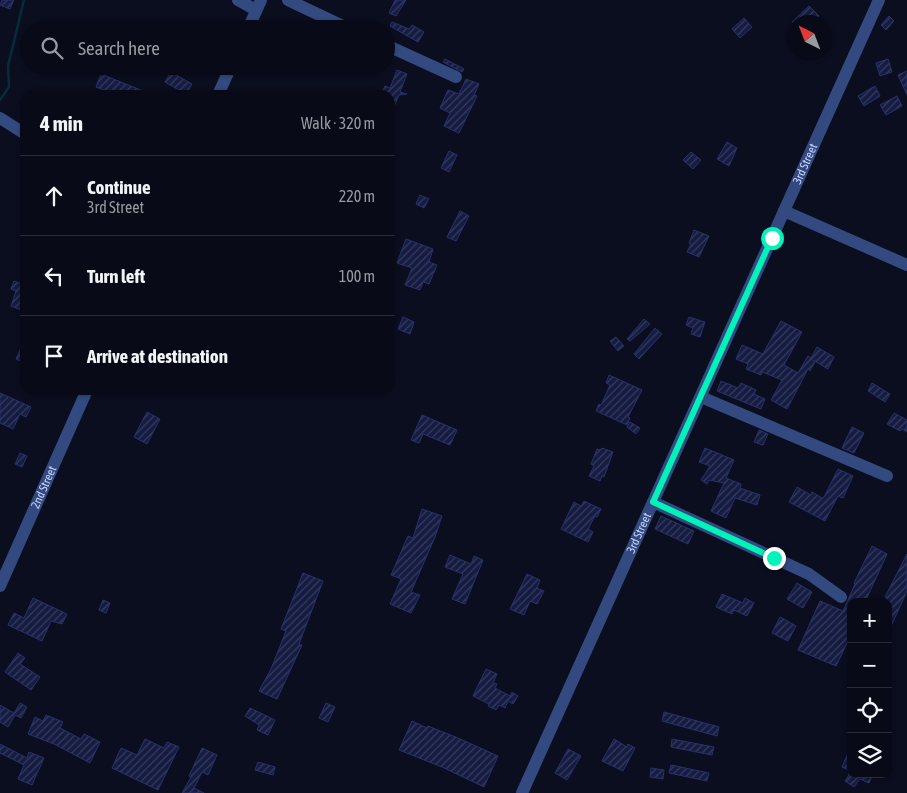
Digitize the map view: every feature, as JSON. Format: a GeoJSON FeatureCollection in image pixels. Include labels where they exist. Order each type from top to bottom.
{"type":"FeatureCollection","features":[{"type":"Feature","properties":{"kind":"street"},"geometry":{"type":"LineString","coordinates":[[238,0],[258,5],[252,20]]}},
{"type":"Feature","properties":{"kind":"street"},"geometry":{"type":"LineString","coordinates":[[288,0],[330,20]]}},
{"type":"Feature","properties":{"kind":"street","name":"3rd Street"},"geometry":{"type":"LineString","coordinates":[[522,793],[879,0]]}},
{"type":"Feature","properties":{"kind":"street"},"geometry":{"type":"LineString","coordinates":[[395,49],[456,77]]}},
{"type":"Feature","properties":{"kind":"street"},"geometry":{"type":"LineString","coordinates":[[220,90],[227,75]]}},
{"type":"Feature","properties":{"kind":"street"},"geometry":{"type":"LineString","coordinates":[[0,118],[20,130]]}},
{"type":"Feature","properties":{"kind":"street"},"geometry":{"type":"LineString","coordinates":[[784,211],[907,265]]}},
{"type":"Feature","properties":{"kind":"street","name":"2nd Street"},"geometry":{"type":"LineString","coordinates":[[0,586],[84,395]]}},
{"type":"Feature","properties":{"kind":"street"},"geometry":{"type":"LineString","coordinates":[[701,396],[886,476]]}},
{"type":"Feature","properties":{"kind":"street"},"geometry":{"type":"LineString","coordinates":[[653,502],[809,574],[841,597]]}},
{"type":"Feature","properties":{"kind":"building"},"geometry":{"type":"Polygon","coordinates":[[[2,0],[14,0],[10,9],[0,5],[2,0]]]}},
{"type":"Feature","properties":{"kind":"building"},"geometry":{"type":"Polygon","coordinates":[[[395,0],[406,0],[396,16],[389,13],[395,0]]]}},
{"type":"Feature","properties":{"kind":"building"},"geometry":{"type":"Polygon","coordinates":[[[809,6],[818,15],[799,15],[809,6]]]}},
{"type":"Feature","properties":{"kind":"building"},"geometry":{"type":"Polygon","coordinates":[[[889,16],[894,21],[886,30],[881,25],[889,16]]]}},
{"type":"Feature","properties":{"kind":"building"},"geometry":{"type":"Polygon","coordinates":[[[744,18],[752,27],[740,38],[732,29],[744,18]]]}},
{"type":"Feature","properties":{"kind":"building"},"geometry":{"type":"Polygon","coordinates":[[[395,23],[409,29],[412,25],[424,32],[418,42],[395,29],[395,23]]]}},
{"type":"Feature","properties":{"kind":"building"},"geometry":{"type":"Polygon","coordinates":[[[445,59],[464,69],[462,72],[443,62],[445,59]]]}},
{"type":"Feature","properties":{"kind":"building"},"geometry":{"type":"Polygon","coordinates":[[[888,59],[892,72],[880,76],[876,63],[888,59]]]}},
{"type":"Feature","properties":{"kind":"building"},"geometry":{"type":"Polygon","coordinates":[[[397,70],[407,74],[400,92],[407,94],[399,95],[395,104],[395,90],[383,90],[385,86],[390,88],[397,70]]]}},
{"type":"Feature","properties":{"kind":"building"},"geometry":{"type":"Polygon","coordinates":[[[907,71],[907,95],[898,75],[907,71]]]}},
{"type":"Feature","properties":{"kind":"building"},"geometry":{"type":"Polygon","coordinates":[[[101,75],[103,75],[141,90],[104,90],[96,87],[101,75]]]}},
{"type":"Feature","properties":{"kind":"building"},"geometry":{"type":"Polygon","coordinates":[[[169,75],[176,75],[192,84],[188,90],[179,90],[165,82],[169,75]]]}},
{"type":"Feature","properties":{"kind":"building"},"geometry":{"type":"Polygon","coordinates":[[[466,79],[479,84],[474,95],[477,96],[459,133],[444,126],[450,113],[440,108],[448,90],[459,94],[466,79]]]}},
{"type":"Feature","properties":{"kind":"building"},"geometry":{"type":"Polygon","coordinates":[[[875,86],[880,96],[864,106],[858,96],[875,86]]]}},
{"type":"Feature","properties":{"kind":"building"},"geometry":{"type":"Polygon","coordinates":[[[897,96],[902,106],[886,115],[880,105],[897,96]]]}},
{"type":"Feature","properties":{"kind":"building"},"geometry":{"type":"Polygon","coordinates":[[[727,142],[737,148],[729,166],[717,159],[727,142]]]}},
{"type":"Feature","properties":{"kind":"building"},"geometry":{"type":"Polygon","coordinates":[[[449,151],[457,155],[449,172],[441,168],[449,151]]]}},
{"type":"Feature","properties":{"kind":"building"},"geometry":{"type":"Polygon","coordinates":[[[691,152],[701,160],[693,169],[683,160],[691,152]]]}},
{"type":"Feature","properties":{"kind":"building"},"geometry":{"type":"Polygon","coordinates":[[[420,195],[429,199],[424,208],[416,204],[420,195]]]}},
{"type":"Feature","properties":{"kind":"building"},"geometry":{"type":"Polygon","coordinates":[[[460,211],[469,216],[456,241],[447,237],[460,211]]]}},
{"type":"Feature","properties":{"kind":"building"},"geometry":{"type":"Polygon","coordinates":[[[694,230],[709,236],[699,257],[687,252],[694,230]]]}},
{"type":"Feature","properties":{"kind":"building"},"geometry":{"type":"Polygon","coordinates":[[[406,239],[433,249],[429,262],[437,265],[429,284],[423,282],[420,290],[405,285],[412,268],[397,263],[406,239]]]}},
{"type":"Feature","properties":{"kind":"building"},"geometry":{"type":"Polygon","coordinates":[[[14,281],[20,283],[20,310],[11,306],[16,291],[11,289],[14,281]]]}},
{"type":"Feature","properties":{"kind":"building"},"geometry":{"type":"Polygon","coordinates":[[[403,317],[414,322],[410,334],[398,329],[403,317]]]}},
{"type":"Feature","properties":{"kind":"building"},"geometry":{"type":"Polygon","coordinates":[[[689,317],[705,322],[700,337],[691,334],[693,328],[686,325],[689,317]]]}},
{"type":"Feature","properties":{"kind":"building"},"geometry":{"type":"Polygon","coordinates":[[[644,319],[650,324],[630,341],[627,339],[644,319]]]}},
{"type":"Feature","properties":{"kind":"building"},"geometry":{"type":"Polygon","coordinates":[[[781,321],[802,332],[784,365],[798,373],[808,356],[811,358],[817,347],[834,357],[828,369],[813,360],[815,362],[810,371],[808,369],[787,409],[771,400],[782,380],[762,372],[761,375],[746,369],[748,364],[736,359],[742,345],[763,354],[781,321]]]}},
{"type":"Feature","properties":{"kind":"building"},"geometry":{"type":"Polygon","coordinates":[[[655,328],[662,334],[639,359],[634,354],[655,328]]]}},
{"type":"Feature","properties":{"kind":"building"},"geometry":{"type":"Polygon","coordinates":[[[616,337],[624,346],[618,351],[610,341],[616,337]]]}},
{"type":"Feature","properties":{"kind":"building"},"geometry":{"type":"Polygon","coordinates":[[[20,350],[20,361],[16,359],[20,350]]]}},
{"type":"Feature","properties":{"kind":"building"},"geometry":{"type":"Polygon","coordinates":[[[609,375],[642,390],[628,417],[630,418],[627,425],[596,411],[599,404],[601,405],[610,385],[606,383],[609,375]]]}},
{"type":"Feature","properties":{"kind":"building"},"geometry":{"type":"Polygon","coordinates":[[[721,381],[738,388],[741,383],[756,390],[754,394],[765,399],[761,409],[717,391],[721,381]]]}},
{"type":"Feature","properties":{"kind":"building"},"geometry":{"type":"Polygon","coordinates":[[[872,383],[890,394],[885,402],[868,391],[872,383]]]}},
{"type":"Feature","properties":{"kind":"building"},"geometry":{"type":"Polygon","coordinates":[[[0,393],[31,407],[26,417],[20,414],[13,429],[0,423],[0,393]]]}},
{"type":"Feature","properties":{"kind":"building"},"geometry":{"type":"Polygon","coordinates":[[[147,412],[160,419],[147,444],[134,437],[147,412]]]}},
{"type":"Feature","properties":{"kind":"building"},"geometry":{"type":"Polygon","coordinates":[[[894,413],[907,420],[907,432],[902,429],[900,431],[887,424],[894,413]]]}},
{"type":"Feature","properties":{"kind":"building"},"geometry":{"type":"Polygon","coordinates":[[[422,415],[457,430],[450,445],[423,434],[419,443],[411,440],[422,415]]]}},
{"type":"Feature","properties":{"kind":"building"},"geometry":{"type":"Polygon","coordinates":[[[630,422],[640,428],[636,434],[627,427],[630,422]]]}},
{"type":"Feature","properties":{"kind":"building"},"geometry":{"type":"Polygon","coordinates":[[[852,427],[864,433],[854,453],[842,448],[852,427]]]}},
{"type":"Feature","properties":{"kind":"building"},"geometry":{"type":"Polygon","coordinates":[[[759,430],[768,434],[763,445],[754,442],[759,430]]]}},
{"type":"Feature","properties":{"kind":"building"},"geometry":{"type":"Polygon","coordinates":[[[602,448],[613,452],[604,477],[602,476],[600,481],[589,476],[594,466],[591,464],[597,449],[600,450],[602,448]]]}},
{"type":"Feature","properties":{"kind":"building"},"geometry":{"type":"Polygon","coordinates":[[[705,448],[734,460],[726,478],[741,484],[740,488],[760,495],[757,505],[735,498],[726,518],[711,511],[724,483],[709,480],[707,484],[701,480],[710,466],[699,462],[705,448]]]}},
{"type":"Feature","properties":{"kind":"building"},"geometry":{"type":"Polygon","coordinates":[[[20,453],[27,456],[22,467],[15,464],[20,453]]]}},
{"type":"Feature","properties":{"kind":"building"},"geometry":{"type":"Polygon","coordinates":[[[838,469],[853,476],[843,498],[838,496],[825,521],[789,502],[797,487],[811,495],[812,492],[822,498],[824,497],[838,469]]]}},
{"type":"Feature","properties":{"kind":"building"},"geometry":{"type":"Polygon","coordinates":[[[584,501],[601,509],[588,529],[593,532],[588,542],[561,529],[574,502],[581,506],[584,501]]]}},
{"type":"Feature","properties":{"kind":"building"},"geometry":{"type":"Polygon","coordinates":[[[422,509],[442,516],[411,592],[420,595],[411,613],[390,604],[401,579],[391,575],[408,536],[413,538],[422,509]]]}},
{"type":"Feature","properties":{"kind":"building"},"geometry":{"type":"Polygon","coordinates":[[[661,516],[694,531],[688,544],[655,529],[661,516]]]}},
{"type":"Feature","properties":{"kind":"building"},"geometry":{"type":"Polygon","coordinates":[[[872,546],[887,554],[867,598],[849,598],[872,546]]]}},
{"type":"Feature","properties":{"kind":"building"},"geometry":{"type":"Polygon","coordinates":[[[907,554],[907,591],[892,624],[892,598],[885,597],[907,554]]]}},
{"type":"Feature","properties":{"kind":"building"},"geometry":{"type":"Polygon","coordinates":[[[450,555],[471,564],[474,556],[483,560],[465,604],[452,599],[463,574],[445,567],[450,555]]]}},
{"type":"Feature","properties":{"kind":"building"},"geometry":{"type":"Polygon","coordinates":[[[303,573],[323,581],[299,644],[302,645],[277,699],[259,691],[271,669],[286,631],[281,629],[303,573]]]}},
{"type":"Feature","properties":{"kind":"building"},"geometry":{"type":"Polygon","coordinates":[[[527,574],[540,580],[537,588],[544,591],[537,604],[530,601],[524,615],[510,609],[527,574]]]}},
{"type":"Feature","properties":{"kind":"building"},"geometry":{"type":"Polygon","coordinates":[[[797,583],[812,592],[803,608],[787,599],[797,583]]]}},
{"type":"Feature","properties":{"kind":"building"},"geometry":{"type":"Polygon","coordinates":[[[722,594],[743,603],[745,598],[754,603],[747,616],[734,610],[732,614],[716,607],[722,594]]]}},
{"type":"Feature","properties":{"kind":"building"},"geometry":{"type":"Polygon","coordinates":[[[33,598],[67,614],[62,624],[51,621],[42,641],[8,625],[14,613],[24,618],[33,598]]]}},
{"type":"Feature","properties":{"kind":"building"},"geometry":{"type":"Polygon","coordinates":[[[103,600],[110,603],[106,613],[99,610],[103,600]]]}},
{"type":"Feature","properties":{"kind":"building"},"geometry":{"type":"Polygon","coordinates":[[[820,601],[843,611],[847,602],[847,643],[836,666],[798,650],[820,601]]]}},
{"type":"Feature","properties":{"kind":"building"},"geometry":{"type":"Polygon","coordinates":[[[780,617],[796,626],[788,641],[772,633],[780,617]]]}},
{"type":"Feature","properties":{"kind":"building"},"geometry":{"type":"Polygon","coordinates":[[[18,653],[25,658],[20,664],[40,677],[31,690],[5,672],[18,653]]]}},
{"type":"Feature","properties":{"kind":"building"},"geometry":{"type":"Polygon","coordinates":[[[486,669],[497,674],[493,683],[497,684],[495,688],[510,696],[512,692],[518,696],[513,704],[508,701],[505,708],[499,705],[496,710],[473,696],[486,669]]]}},
{"type":"Feature","properties":{"kind":"building"},"geometry":{"type":"Polygon","coordinates":[[[20,703],[27,707],[21,718],[15,715],[8,727],[0,722],[0,705],[14,713],[20,703]]]}},
{"type":"Feature","properties":{"kind":"building"},"geometry":{"type":"Polygon","coordinates":[[[326,703],[335,707],[328,722],[319,718],[326,703]]]}},
{"type":"Feature","properties":{"kind":"building"},"geometry":{"type":"Polygon","coordinates":[[[250,708],[275,720],[268,735],[257,730],[259,725],[245,716],[250,708]]]}},
{"type":"Feature","properties":{"kind":"building"},"geometry":{"type":"Polygon","coordinates":[[[664,712],[719,727],[717,736],[662,721],[664,712]]]}},
{"type":"Feature","properties":{"kind":"building"},"geometry":{"type":"Polygon","coordinates":[[[46,715],[63,722],[60,728],[81,739],[84,734],[100,742],[90,763],[54,744],[28,734],[35,717],[43,721],[46,715]]]}},
{"type":"Feature","properties":{"kind":"building"},"geometry":{"type":"Polygon","coordinates":[[[412,721],[458,738],[498,756],[484,787],[442,767],[399,750],[412,721]]]}},
{"type":"Feature","properties":{"kind":"building"},"geometry":{"type":"Polygon","coordinates":[[[145,739],[164,748],[167,742],[179,747],[158,790],[112,768],[121,748],[137,755],[145,739]]]}},
{"type":"Feature","properties":{"kind":"building"},"geometry":{"type":"Polygon","coordinates":[[[614,739],[627,747],[628,744],[635,748],[623,771],[602,761],[614,739]]]}},
{"type":"Feature","properties":{"kind":"building"},"geometry":{"type":"Polygon","coordinates":[[[672,739],[714,747],[712,755],[671,747],[672,739]]]}},
{"type":"Feature","properties":{"kind":"building"},"geometry":{"type":"Polygon","coordinates":[[[0,744],[27,758],[29,752],[44,758],[32,785],[18,779],[24,765],[0,753],[0,744]]]}},
{"type":"Feature","properties":{"kind":"building"},"geometry":{"type":"Polygon","coordinates":[[[202,748],[217,755],[208,775],[202,772],[194,788],[204,793],[182,793],[191,777],[189,776],[202,748]]]}},
{"type":"Feature","properties":{"kind":"building"},"geometry":{"type":"Polygon","coordinates":[[[568,749],[581,756],[567,780],[555,773],[568,749]]]}},
{"type":"Feature","properties":{"kind":"building"},"geometry":{"type":"Polygon","coordinates":[[[847,755],[847,769],[842,767],[847,755]]]}},
{"type":"Feature","properties":{"kind":"building"},"geometry":{"type":"Polygon","coordinates":[[[258,762],[275,767],[273,775],[255,770],[258,762]]]}},
{"type":"Feature","properties":{"kind":"building"},"geometry":{"type":"Polygon","coordinates":[[[671,765],[709,773],[707,781],[669,773],[671,765]]]}},
{"type":"Feature","properties":{"kind":"building"},"geometry":{"type":"Polygon","coordinates":[[[651,768],[664,770],[663,779],[650,777],[651,768]]]}},
{"type":"Feature","properties":{"kind":"building"},"geometry":{"type":"Polygon","coordinates":[[[847,778],[871,778],[869,783],[860,779],[854,787],[845,781],[847,778]]]}},
{"type":"Feature","properties":{"kind":"waterway"},"geometry":{"type":"LineString","coordinates":[[0,100],[9,87],[8,66],[24,0]]}},
{"type":"Feature","properties":{"kind":"route"},"geometry":{"type":"LineString","coordinates":[[772,238],[653,502],[774,558]]}}]}
